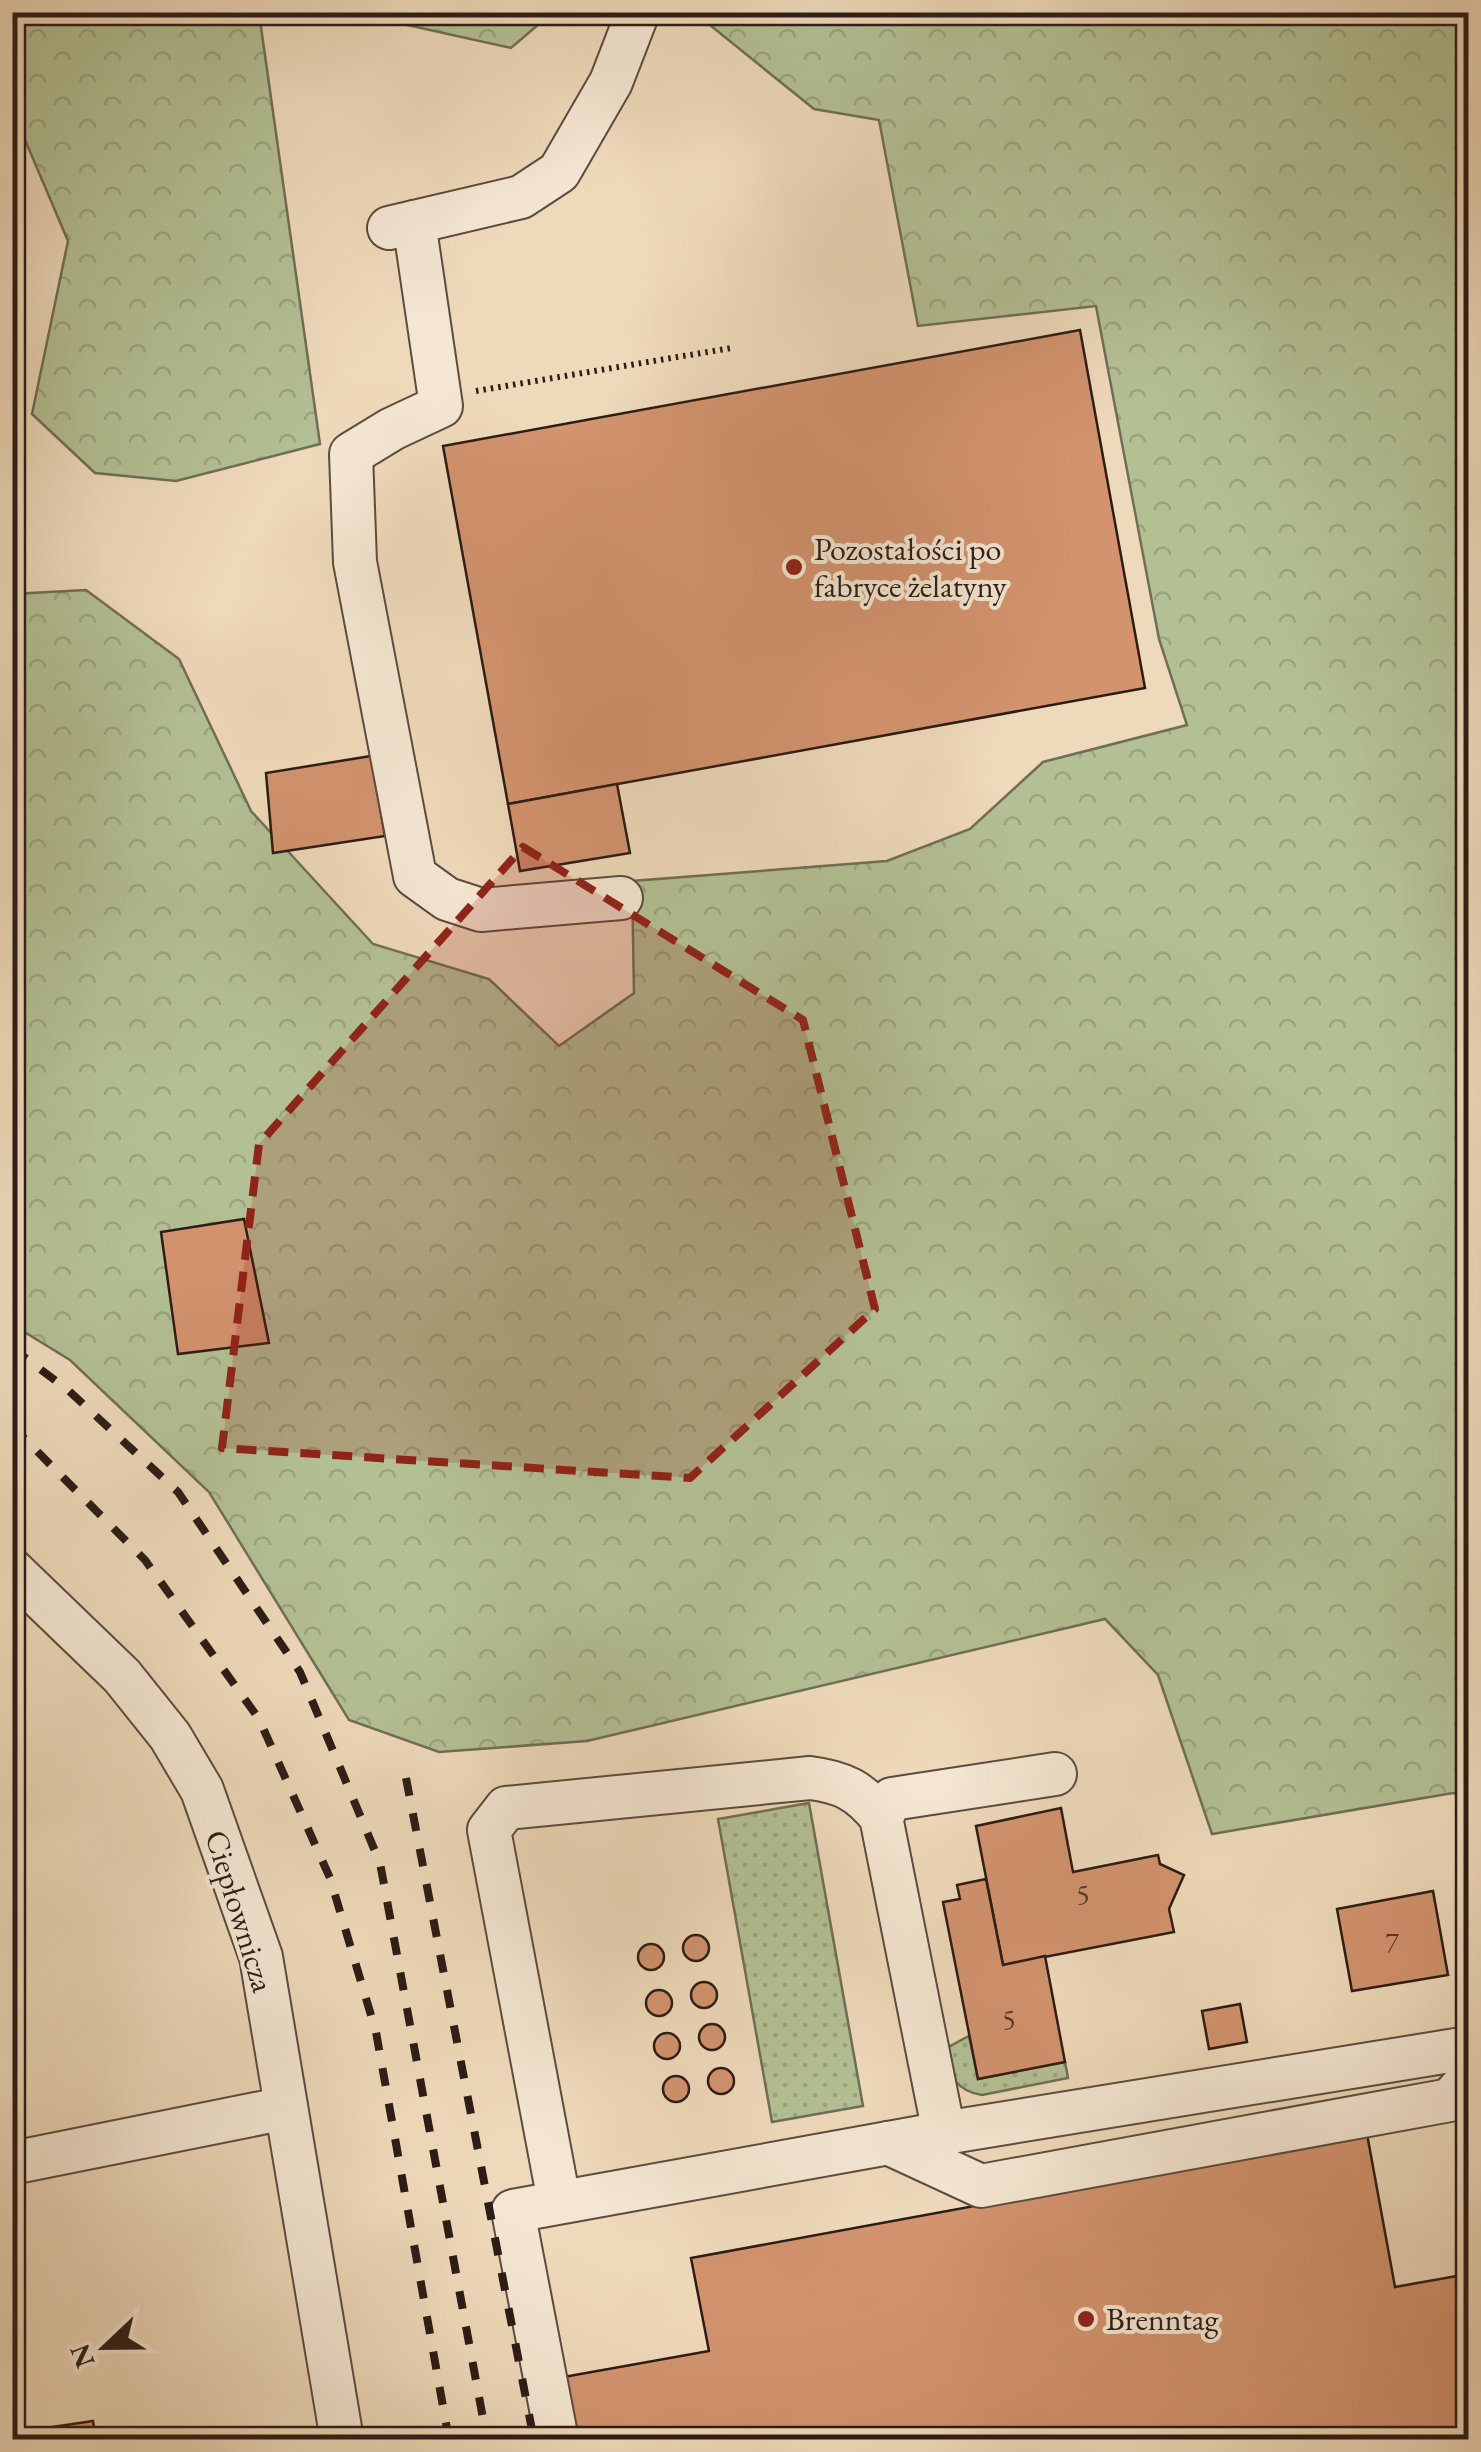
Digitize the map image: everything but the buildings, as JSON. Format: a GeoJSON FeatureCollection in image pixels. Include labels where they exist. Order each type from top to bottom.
{"type":"FeatureCollection","features":[{"type":"Feature","properties":{"kind":"lane"},"geometry":{"type":"LineString","coordinates":[[622,898],[481,910],[446,899],[415,876],[355,562],[352,454],[441,406],[401,225],[520,197],[559,172],[611,82],[638,12]]}},
{"type":"Feature","properties":{"kind":"lane","name":"Ciepłownicza"},"geometry":{"type":"LineString","coordinates":[[12,1570],[122,1676],[170,1736],[202,1790],[261,1957],[342,2440]]}},
{"type":"Feature","properties":{"kind":"lane"},"geometry":{"type":"LineString","coordinates":[[881,1817],[892,1799],[1055,1774]]}},
{"type":"Feature","properties":{"kind":"lane"},"geometry":{"type":"LineString","coordinates":[[559,2202],[489,1830],[506,1808],[810,1778],[838,1781],[864,1795],[881,1817],[944,2133]]}},
{"type":"Feature","properties":{"kind":"lane"},"geometry":{"type":"LineString","coordinates":[[557,2440],[513,2210],[944,2133],[1468,2048]]}},
{"type":"Feature","properties":{"kind":"lane"},"geometry":{"type":"LineString","coordinates":[[888,2143],[981,2186],[1450,2100],[1468,2080]]}},
{"type":"Feature","properties":{"kind":"lane"},"geometry":{"type":"LineString","coordinates":[[12,2164],[286,2108]]}},
{"type":"Feature","properties":{"kind":"path"},"geometry":{"type":"LineString","coordinates":[[440,396],[731,348]]}},
{"type":"Feature","properties":{"kind":"highlighted area"},"geometry":{"type":"Polygon","coordinates":[[[523,847],[803,1020],[875,1309],[690,1478],[222,1448],[259,1144],[523,847]]]}},
{"type":"Feature","properties":{"kind":"green space"},"geometry":{"type":"Polygon","coordinates":[[[12,13],[259,13],[320,444],[176,481],[95,473],[32,414],[68,241],[17,121],[13,120],[12,13]]]}},
{"type":"Feature","properties":{"kind":"green space"},"geometry":{"type":"Polygon","coordinates":[[[353,13],[552,13],[511,48],[353,13]]]}},
{"type":"Feature","properties":{"kind":"green space"},"geometry":{"type":"Polygon","coordinates":[[[695,13],[1468,13],[1468,1796],[1453,1793],[1212,1834],[1158,1675],[1105,1619],[587,1741],[439,1752],[349,1720],[209,1492],[70,1360],[13,1325],[12,594],[86,590],[179,659],[251,811],[373,944],[489,979],[559,1046],[634,993],[632,881],[887,861],[970,829],[1043,762],[1187,725],[1159,639],[1096,306],[918,326],[879,120],[814,109],[695,13]]]}},
{"type":"Feature","properties":{"kind":"green space"},"geometry":{"type":"Polygon","coordinates":[[[809,1803],[863,2106],[772,2122],[718,1819],[809,1803]]]}},
{"type":"Feature","properties":{"kind":"green space"},"geometry":{"type":"Polygon","coordinates":[[[969,2036],[978,2079],[1065,2062],[1068,2078],[982,2095],[965,2090],[947,2067],[941,2051],[969,2036]]]}},
{"type":"Feature","properties":{"kind":"railway"},"geometry":{"type":"LineString","coordinates":[[12,1348],[68,1390],[178,1492],[300,1672],[380,1863],[487,2440]]}},
{"type":"Feature","properties":{"kind":"railway"},"geometry":{"type":"LineString","coordinates":[[12,1426],[145,1560],[259,1719],[330,1878],[376,2032],[449,2440]]}},
{"type":"Feature","properties":{"kind":"railway"},"geometry":{"type":"LineString","coordinates":[[406,1778],[534,2440]]}},
{"type":"Feature","properties":{"kind":"place","name":"Pozostałości po fabryce żelatyny"},"geometry":{"type":"Point","coordinates":[794,567]}},
{"type":"Feature","properties":{"kind":"place","name":"Brenntag"},"geometry":{"type":"Point","coordinates":[1086,2319]}}]}
